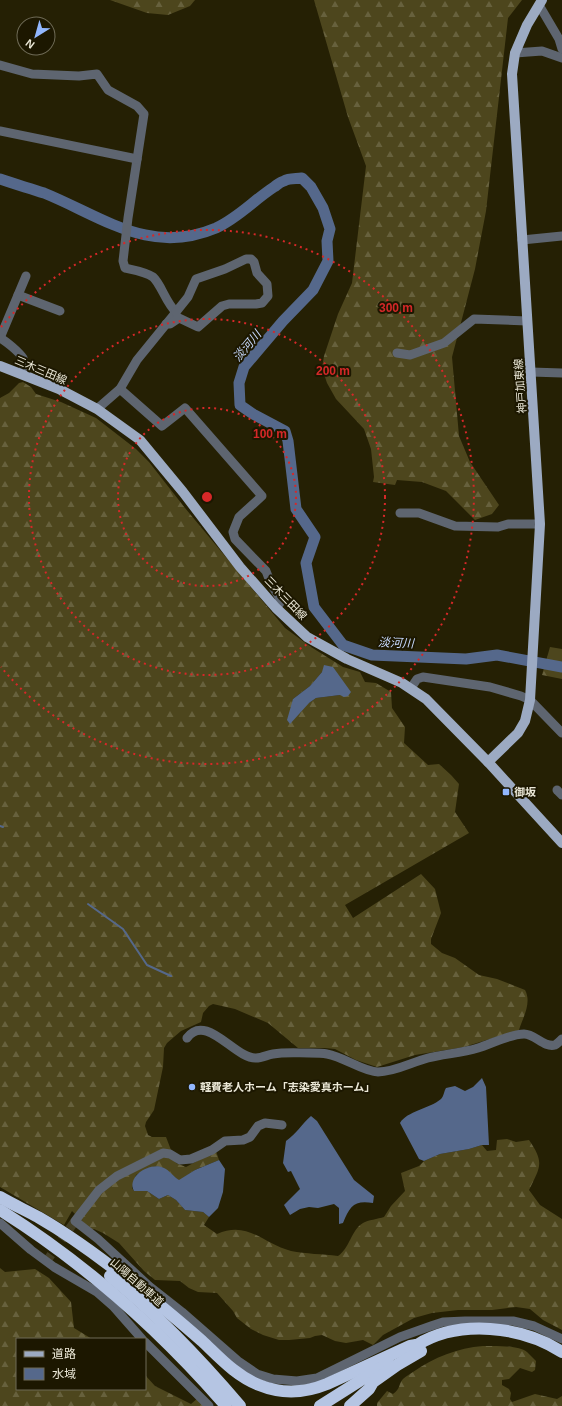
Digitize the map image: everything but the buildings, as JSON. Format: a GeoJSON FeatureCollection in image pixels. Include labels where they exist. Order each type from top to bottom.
{"type":"FeatureCollection","features":[{"type":"Feature","properties":{"kind":"highway"},"geometry":{"type":"LineString","coordinates":[[0,1197],[37,1217],[93,1254],[152,1298],[228,1366],[244,1378],[275,1390],[291,1392],[315,1388],[410,1346],[465,1329],[507,1330],[530,1336],[562,1352]]}},
{"type":"Feature","properties":{"kind":"highway","name":"山陽自動車道"},"geometry":{"type":"LineString","coordinates":[[0,1197],[63,1239],[128,1291],[154,1314],[192,1352],[240,1406]]}},
{"type":"Feature","properties":{"kind":"highway"},"geometry":{"type":"LineString","coordinates":[[0,1210],[57,1248],[118,1296],[177,1352],[226,1406]]}},
{"type":"Feature","properties":{"kind":"highway"},"geometry":{"type":"LineString","coordinates":[[118,1296],[135,1317],[220,1406]]}},
{"type":"Feature","properties":{"kind":"highway"},"geometry":{"type":"LineString","coordinates":[[350,1406],[369,1388],[373,1382],[404,1361],[431,1346],[467,1336],[491,1334],[514,1337],[544,1348],[562,1359]]}},
{"type":"Feature","properties":{"kind":"highway"},"geometry":{"type":"LineString","coordinates":[[320,1406],[366,1376],[412,1350],[416,1345]]}},
{"type":"Feature","properties":{"kind":"highway"},"geometry":{"type":"LineString","coordinates":[[330,1406],[368,1382],[373,1382]]}},
{"type":"Feature","properties":{"kind":"main road","name":"神戸加東線"},"geometry":{"type":"LineString","coordinates":[[488,762],[518,733],[525,721],[530,700],[540,524],[512,74],[515,53],[527,25],[541,2]]}},
{"type":"Feature","properties":{"kind":"main road","name":"三木三田線"},"geometry":{"type":"LineString","coordinates":[[0,366],[59,389],[97,409],[140,440],[184,492],[240,567],[276,608],[307,636],[347,659],[411,688],[426,699],[488,762],[562,843]]}},
{"type":"Feature","properties":{"kind":"street"},"geometry":{"type":"LineString","coordinates":[[541,2],[559,39],[562,49]]}},
{"type":"Feature","properties":{"kind":"street"},"geometry":{"type":"LineString","coordinates":[[515,53],[542,51],[562,58]]}},
{"type":"Feature","properties":{"kind":"street"},"geometry":{"type":"LineString","coordinates":[[0,65],[32,74],[79,76],[97,74],[108,90],[137,106],[144,114],[128,218],[125,244],[125,268],[152,277],[156,281],[171,308],[176,312]]}},
{"type":"Feature","properties":{"kind":"street"},"geometry":{"type":"LineString","coordinates":[[0,131],[137,159]]}},
{"type":"Feature","properties":{"kind":"street"},"geometry":{"type":"LineString","coordinates":[[522,240],[562,236]]}},
{"type":"Feature","properties":{"kind":"street"},"geometry":{"type":"LineString","coordinates":[[97,409],[120,389],[137,360],[165,324],[188,297],[196,279],[246,259],[251,259],[254,262],[257,273],[267,284],[268,296],[262,303],[229,304],[222,306],[198,327],[179,318],[170,324],[165,324]]}},
{"type":"Feature","properties":{"kind":"street"},"geometry":{"type":"LineString","coordinates":[[22,374],[24,363],[22,358],[6,341],[0,338],[26,276]]}},
{"type":"Feature","properties":{"kind":"street"},"geometry":{"type":"LineString","coordinates":[[18,295],[60,311]]}},
{"type":"Feature","properties":{"kind":"street"},"geometry":{"type":"LineString","coordinates":[[397,353],[410,354],[444,343],[474,319],[527,321]]}},
{"type":"Feature","properties":{"kind":"street"},"geometry":{"type":"LineString","coordinates":[[531,372],[562,372]]}},
{"type":"Feature","properties":{"kind":"street"},"geometry":{"type":"LineString","coordinates":[[120,389],[162,426],[184,408],[262,496],[239,517],[233,532],[235,539],[266,571],[271,584],[279,597],[280,603],[276,608]]}},
{"type":"Feature","properties":{"kind":"street"},"geometry":{"type":"LineString","coordinates":[[400,513],[419,514],[455,526],[498,527],[508,524],[540,524]]}},
{"type":"Feature","properties":{"kind":"street"},"geometry":{"type":"LineString","coordinates":[[411,688],[417,679],[423,677],[490,687],[522,696],[530,700],[562,733]]}},
{"type":"Feature","properties":{"kind":"street"},"geometry":{"type":"LineString","coordinates":[[188,1038],[194,1032],[206,1031],[212,1033],[250,1058],[259,1058],[287,1052],[325,1053],[338,1056],[370,1071],[378,1072],[392,1070],[428,1058],[476,1049],[516,1035],[525,1034],[535,1037],[547,1044],[555,1045],[562,1039]]}},
{"type":"Feature","properties":{"kind":"street"},"geometry":{"type":"LineString","coordinates":[[282,1125],[265,1123],[258,1126],[250,1137],[243,1140],[226,1141],[212,1150],[191,1159],[180,1160],[170,1154],[163,1153],[117,1176],[99,1190],[75,1221],[98,1239],[149,1286],[189,1318],[238,1361],[254,1372],[273,1380],[297,1381],[317,1378],[389,1342],[443,1322],[513,1321],[534,1326],[562,1340]]}},
{"type":"Feature","properties":{"kind":"street"},"geometry":{"type":"LineString","coordinates":[[0,1223],[27,1247],[54,1267],[98,1292],[113,1306],[141,1338]]}},
{"type":"Feature","properties":{"kind":"street"},"geometry":{"type":"LineString","coordinates":[[146,1343],[209,1406]]}},
{"type":"Feature","properties":{"kind":"green space"},"geometry":{"type":"Polygon","coordinates":[[[110,0],[195,0],[190,6],[168,15],[147,13],[110,0]]]}},
{"type":"Feature","properties":{"kind":"green space"},"geometry":{"type":"Polygon","coordinates":[[[314,0],[522,0],[508,18],[486,211],[475,269],[452,357],[459,436],[470,462],[499,505],[492,514],[475,520],[446,491],[422,482],[397,480],[395,485],[373,482],[374,477],[371,449],[364,429],[336,399],[327,383],[322,368],[324,356],[338,314],[352,283],[366,166],[348,117],[314,0]]]}},
{"type":"Feature","properties":{"kind":"green space"},"geometry":{"type":"Polygon","coordinates":[[[23,382],[31,387],[36,394],[61,402],[96,418],[136,449],[149,462],[185,508],[285,628],[311,647],[343,667],[360,672],[365,682],[376,683],[391,692],[392,708],[405,727],[404,743],[428,765],[439,764],[459,784],[455,812],[469,833],[345,905],[353,918],[421,874],[435,889],[441,913],[431,939],[431,944],[442,953],[455,958],[479,975],[497,979],[525,990],[528,1000],[519,1030],[464,1047],[415,1055],[377,1067],[356,1060],[335,1049],[298,1048],[268,1023],[235,1009],[213,1004],[203,1013],[201,1022],[181,1031],[167,1043],[164,1048],[163,1067],[154,1110],[145,1126],[148,1135],[152,1137],[166,1137],[176,1163],[186,1167],[216,1151],[219,1160],[195,1170],[179,1181],[163,1168],[149,1168],[136,1175],[132,1188],[134,1191],[147,1191],[159,1199],[168,1195],[176,1200],[185,1210],[203,1212],[209,1217],[204,1225],[217,1234],[228,1230],[247,1231],[281,1248],[291,1251],[338,1256],[342,1253],[359,1226],[365,1222],[384,1217],[391,1206],[405,1191],[401,1173],[419,1166],[424,1161],[440,1154],[482,1145],[487,1151],[496,1150],[497,1140],[507,1139],[516,1142],[529,1140],[537,1154],[539,1165],[536,1176],[529,1190],[540,1205],[562,1219],[562,1330],[543,1320],[530,1309],[516,1307],[492,1310],[458,1310],[432,1313],[414,1318],[383,1335],[373,1345],[363,1340],[346,1343],[335,1341],[322,1335],[310,1338],[279,1340],[251,1329],[237,1318],[233,1311],[217,1293],[198,1292],[189,1288],[180,1281],[155,1280],[144,1271],[119,1243],[103,1233],[94,1229],[91,1230],[72,1211],[64,1225],[0,1187],[0,398],[9,393],[19,383],[23,382]],[[322,672],[310,686],[293,699],[309,703],[316,698],[340,695],[322,672]]]}},
{"type":"Feature","properties":{"kind":"green space"},"geometry":{"type":"Polygon","coordinates":[[[550,647],[562,649],[562,679],[542,675],[550,647]]]}},
{"type":"Feature","properties":{"kind":"green space"},"geometry":{"type":"Polygon","coordinates":[[[0,1268],[5,1272],[35,1269],[49,1278],[71,1302],[74,1328],[90,1338],[16,1338],[16,1390],[146,1390],[146,1376],[155,1386],[191,1404],[198,1398],[204,1406],[0,1406],[0,1268]]]}},
{"type":"Feature","properties":{"kind":"green space"},"geometry":{"type":"Polygon","coordinates":[[[483,1346],[506,1346],[518,1348],[527,1352],[536,1361],[535,1370],[532,1372],[520,1368],[509,1379],[502,1380],[502,1385],[509,1389],[511,1393],[510,1399],[512,1402],[535,1394],[557,1399],[562,1396],[562,1406],[377,1406],[377,1403],[387,1391],[393,1394],[404,1378],[429,1362],[455,1351],[483,1346]]]}},
{"type":"Feature","properties":{"kind":"water"},"geometry":{"type":"Polygon","coordinates":[[[324,665],[333,667],[351,692],[348,696],[344,697],[340,695],[316,698],[309,703],[290,724],[287,720],[293,699],[310,686],[322,672],[324,665]]]}},
{"type":"Feature","properties":{"kind":"water"},"geometry":{"type":"Polygon","coordinates":[[[482,1078],[486,1087],[489,1145],[482,1145],[440,1154],[424,1161],[419,1159],[400,1123],[403,1119],[441,1099],[446,1088],[455,1086],[465,1091],[473,1087],[482,1078]]]}},
{"type":"Feature","properties":{"kind":"water"},"geometry":{"type":"Polygon","coordinates":[[[311,1116],[317,1121],[354,1180],[374,1196],[373,1203],[361,1202],[351,1208],[343,1223],[339,1224],[339,1208],[334,1204],[318,1208],[309,1207],[300,1209],[290,1215],[284,1205],[300,1189],[291,1171],[288,1172],[283,1163],[286,1141],[311,1116]]]}},
{"type":"Feature","properties":{"kind":"water"},"geometry":{"type":"Polygon","coordinates":[[[219,1160],[225,1169],[223,1192],[218,1208],[209,1217],[203,1212],[185,1210],[176,1200],[168,1195],[159,1199],[147,1191],[134,1191],[132,1185],[133,1180],[137,1175],[147,1168],[159,1166],[168,1170],[179,1180],[195,1170],[219,1160]]]}},
{"type":"Feature","properties":{"kind":"waterway","name":"淡河川"},"geometry":{"type":"LineString","coordinates":[[0,179],[44,193],[127,230],[148,236],[170,238],[192,236],[216,228],[232,219],[280,183],[288,179],[302,178],[311,187],[323,208],[330,229],[327,241],[328,261],[313,290],[283,321],[244,367],[239,383],[240,405],[253,414],[285,431],[288,441],[296,509],[315,537],[306,563],[314,607],[343,645],[372,655],[466,659],[497,655],[562,667]]}},
{"type":"Feature","properties":{"kind":"waterway"},"geometry":{"type":"LineString","coordinates":[[88,904],[123,929],[147,965],[171,976]]}},
{"type":"Feature","properties":{"kind":"tunnel"},"geometry":{"type":"LineString","coordinates":[[46,1262],[75,1221]]}},
{"type":"Feature","properties":{"kind":"place","name":"御坂"},"geometry":{"type":"Point","coordinates":[506,792]}},
{"type":"Feature","properties":{"kind":"place","name":"軽費老人ホーム「志染愛真ホーム」"},"geometry":{"type":"Point","coordinates":[192,1087]}}]}
